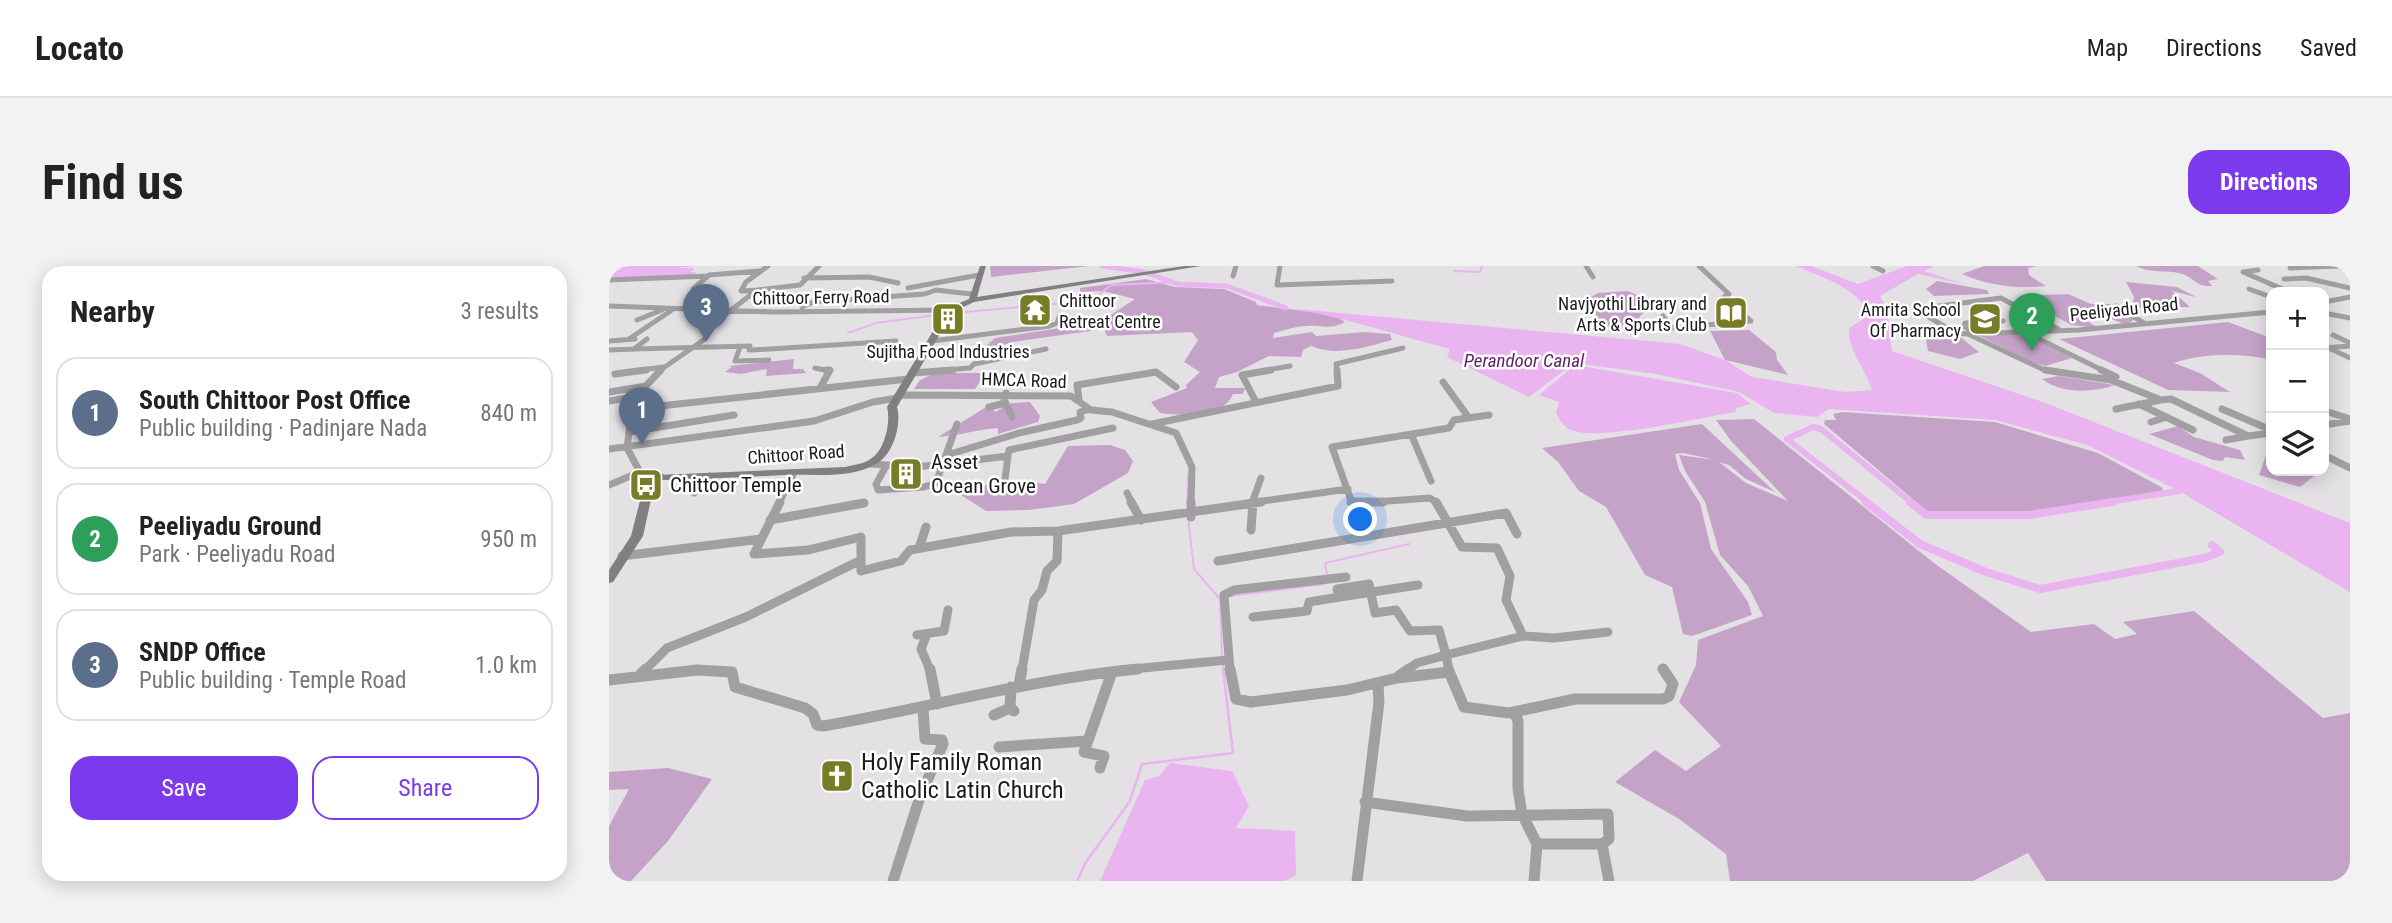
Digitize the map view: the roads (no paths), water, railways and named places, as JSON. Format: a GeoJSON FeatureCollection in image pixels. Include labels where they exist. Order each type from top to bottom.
{"type":"FeatureCollection","features":[{"type":"Feature","properties":{"kind":"main road"},"geometry":{"type":"LineString","coordinates":[[971,297],[983,266]]}},
{"type":"Feature","properties":{"kind":"main road"},"geometry":{"type":"LineString","coordinates":[[950,310],[971,297],[1198,266]]}},
{"type":"Feature","properties":{"kind":"main road"},"geometry":{"type":"LineString","coordinates":[[2337,266],[2350,271]]}},
{"type":"Feature","properties":{"kind":"main road","name":"Chittoor Road"},"geometry":{"type":"LineString","coordinates":[[661,477],[794,473],[871,464],[884,455],[896,416],[892,407],[950,310]]}},
{"type":"Feature","properties":{"kind":"main road"},"geometry":{"type":"LineString","coordinates":[[610,573],[637,536],[649,485],[661,477]]}},
{"type":"Feature","properties":{"kind":"street"},"geometry":{"type":"LineString","coordinates":[[768,266],[746,282],[741,291],[800,285],[804,278],[819,266]]}},
{"type":"Feature","properties":{"kind":"street"},"geometry":{"type":"LineString","coordinates":[[1233,276],[1235,266]]}},
{"type":"Feature","properties":{"kind":"street"},"geometry":{"type":"LineString","coordinates":[[1280,266],[1277,285],[1392,281]]}},
{"type":"Feature","properties":{"kind":"street"},"geometry":{"type":"LineString","coordinates":[[1586,266],[1593,277]]}},
{"type":"Feature","properties":{"kind":"street"},"geometry":{"type":"LineString","coordinates":[[1663,316],[1672,328],[1751,321],[1724,297],[1729,295],[1699,266]]}},
{"type":"Feature","properties":{"kind":"street"},"geometry":{"type":"LineString","coordinates":[[1873,266],[1883,271]]}},
{"type":"Feature","properties":{"kind":"street"},"geometry":{"type":"LineString","coordinates":[[2290,268],[2337,266]]}},
{"type":"Feature","properties":{"kind":"street"},"geometry":{"type":"LineString","coordinates":[[2258,270],[2243,272],[2278,287]]}},
{"type":"Feature","properties":{"kind":"street"},"geometry":{"type":"LineString","coordinates":[[609,280],[762,271]]}},
{"type":"Feature","properties":{"kind":"street"},"geometry":{"type":"LineString","coordinates":[[693,289],[711,274]]}},
{"type":"Feature","properties":{"kind":"street"},"geometry":{"type":"LineString","coordinates":[[936,275],[943,280]]}},
{"type":"Feature","properties":{"kind":"street"},"geometry":{"type":"LineString","coordinates":[[908,288],[979,275]]}},
{"type":"Feature","properties":{"kind":"street"},"geometry":{"type":"LineString","coordinates":[[804,278],[869,277],[898,283]]}},
{"type":"Feature","properties":{"kind":"street"},"geometry":{"type":"LineString","coordinates":[[2284,279],[2306,278],[2350,288]]}},
{"type":"Feature","properties":{"kind":"street"},"geometry":{"type":"LineString","coordinates":[[2249,289],[2266,295]]}},
{"type":"Feature","properties":{"kind":"street"},"geometry":{"type":"LineString","coordinates":[[640,472],[627,447],[632,409],[639,396],[663,367],[705,339],[727,312],[757,290]]}},
{"type":"Feature","properties":{"kind":"street"},"geometry":{"type":"LineString","coordinates":[[802,307],[806,303],[925,294],[936,290],[971,297]]}},
{"type":"Feature","properties":{"kind":"street"},"geometry":{"type":"LineString","coordinates":[[2329,301],[2350,297]]}},
{"type":"Feature","properties":{"kind":"street"},"geometry":{"type":"LineString","coordinates":[[1971,334],[1955,333],[1916,309],[2001,298],[2063,331]]}},
{"type":"Feature","properties":{"kind":"street"},"geometry":{"type":"LineString","coordinates":[[826,311],[833,302]]}},
{"type":"Feature","properties":{"kind":"street","name":"Chittoor Ferry Road"},"geometry":{"type":"LineString","coordinates":[[609,306],[727,312],[950,310]]}},
{"type":"Feature","properties":{"kind":"street"},"geometry":{"type":"LineString","coordinates":[[2116,306],[2144,323]]}},
{"type":"Feature","properties":{"kind":"street"},"geometry":{"type":"LineString","coordinates":[[637,320],[663,310]]}},
{"type":"Feature","properties":{"kind":"street"},"geometry":{"type":"LineString","coordinates":[[629,339],[673,310]]}},
{"type":"Feature","properties":{"kind":"street","name":"Peeliyadu Road"},"geometry":{"type":"LineString","coordinates":[[1971,334],[2063,331],[2266,312]]}},
{"type":"Feature","properties":{"kind":"street"},"geometry":{"type":"LineString","coordinates":[[2329,314],[2350,318]]}},
{"type":"Feature","properties":{"kind":"street"},"geometry":{"type":"LineString","coordinates":[[932,341],[1050,326],[1057,323],[1060,315]]}},
{"type":"Feature","properties":{"kind":"street"},"geometry":{"type":"LineString","coordinates":[[2003,321],[1965,323],[1964,326],[1971,334],[2042,369],[2111,380],[2143,391]]}},
{"type":"Feature","properties":{"kind":"street"},"geometry":{"type":"LineString","coordinates":[[2024,331],[2161,400]]}},
{"type":"Feature","properties":{"kind":"street"},"geometry":{"type":"LineString","coordinates":[[2333,335],[2350,344]]}},
{"type":"Feature","properties":{"kind":"street"},"geometry":{"type":"LineString","coordinates":[[609,341],[647,339],[634,349]]}},
{"type":"Feature","properties":{"kind":"street"},"geometry":{"type":"LineString","coordinates":[[609,350],[737,346],[750,346],[752,347],[749,350],[753,350],[896,341]]}},
{"type":"Feature","properties":{"kind":"street"},"geometry":{"type":"LineString","coordinates":[[2329,348],[2350,344]]}},
{"type":"Feature","properties":{"kind":"street"},"geometry":{"type":"LineString","coordinates":[[737,346],[734,361],[769,360]]}},
{"type":"Feature","properties":{"kind":"street"},"geometry":{"type":"LineString","coordinates":[[835,355],[840,346]]}},
{"type":"Feature","properties":{"kind":"street"},"geometry":{"type":"LineString","coordinates":[[1150,425],[1338,386],[1336,364],[1403,348]]}},
{"type":"Feature","properties":{"kind":"street"},"geometry":{"type":"LineString","coordinates":[[2329,348],[2350,358]]}},
{"type":"Feature","properties":{"kind":"street"},"geometry":{"type":"LineString","coordinates":[[632,409],[970,368],[974,364],[1046,349]]}},
{"type":"Feature","properties":{"kind":"street"},"geometry":{"type":"LineString","coordinates":[[1256,402],[1242,375],[1290,366]]}},
{"type":"Feature","properties":{"kind":"street"},"geometry":{"type":"LineString","coordinates":[[615,374],[663,367]]}},
{"type":"Feature","properties":{"kind":"street"},"geometry":{"type":"LineString","coordinates":[[815,368],[830,370],[820,388]]}},
{"type":"Feature","properties":{"kind":"street"},"geometry":{"type":"LineString","coordinates":[[1079,399],[1077,385],[1156,372],[1176,387]]}},
{"type":"Feature","properties":{"kind":"street"},"geometry":{"type":"LineString","coordinates":[[1443,382],[1469,418]]}},
{"type":"Feature","properties":{"kind":"street"},"geometry":{"type":"LineString","coordinates":[[609,392],[646,386]]}},
{"type":"Feature","properties":{"kind":"street"},"geometry":{"type":"LineString","coordinates":[[1006,393],[1006,403],[1012,417]]}},
{"type":"Feature","properties":{"kind":"street","name":"HMCA Road"},"geometry":{"type":"LineString","coordinates":[[609,449],[814,421],[898,396],[1006,393],[1071,396],[1090,409],[1112,412],[1176,433],[1192,467],[1191,517]]}},
{"type":"Feature","properties":{"kind":"street"},"geometry":{"type":"LineString","coordinates":[[609,401],[639,396]]}},
{"type":"Feature","properties":{"kind":"street"},"geometry":{"type":"LineString","coordinates":[[2116,409],[2171,399],[2248,436]]}},
{"type":"Feature","properties":{"kind":"street"},"geometry":{"type":"LineString","coordinates":[[989,407],[1006,403]]}},
{"type":"Feature","properties":{"kind":"street"},"geometry":{"type":"LineString","coordinates":[[2139,404],[2193,430]]}},
{"type":"Feature","properties":{"kind":"street"},"geometry":{"type":"LineString","coordinates":[[946,459],[1019,433],[1077,420],[1081,418],[1080,412],[1090,409]]}},
{"type":"Feature","properties":{"kind":"street"},"geometry":{"type":"LineString","coordinates":[[2222,409],[2266,429]]}},
{"type":"Feature","properties":{"kind":"street"},"geometry":{"type":"LineString","coordinates":[[2329,412],[2350,420]]}},
{"type":"Feature","properties":{"kind":"street"},"geometry":{"type":"LineString","coordinates":[[629,432],[734,415]]}},
{"type":"Feature","properties":{"kind":"street"},"geometry":{"type":"LineString","coordinates":[[1489,415],[1454,420],[1449,428],[1333,446],[1355,505],[1434,499],[1462,547],[1497,548],[1510,576],[1506,600],[1523,636]]}},
{"type":"Feature","properties":{"kind":"street"},"geometry":{"type":"LineString","coordinates":[[2151,422],[2167,417]]}},
{"type":"Feature","properties":{"kind":"street"},"geometry":{"type":"LineString","coordinates":[[2329,424],[2350,420]]}},
{"type":"Feature","properties":{"kind":"street"},"geometry":{"type":"LineString","coordinates":[[885,468],[876,484],[878,490],[925,487],[936,483],[946,459],[948,443],[957,424]]}},
{"type":"Feature","properties":{"kind":"street"},"geometry":{"type":"LineString","coordinates":[[1005,479],[1009,450],[1113,428]]}},
{"type":"Feature","properties":{"kind":"street"},"geometry":{"type":"LineString","coordinates":[[2226,440],[2266,432]]}},
{"type":"Feature","properties":{"kind":"street"},"geometry":{"type":"LineString","coordinates":[[1411,434],[1431,481]]}},
{"type":"Feature","properties":{"kind":"street"},"geometry":{"type":"LineString","coordinates":[[871,464],[885,468],[946,459],[1007,456]]}},
{"type":"Feature","properties":{"kind":"street"},"geometry":{"type":"LineString","coordinates":[[2329,458],[2350,468]]}},
{"type":"Feature","properties":{"kind":"street"},"geometry":{"type":"LineString","coordinates":[[609,485],[640,472],[661,477]]}},
{"type":"Feature","properties":{"kind":"street"},"geometry":{"type":"LineString","coordinates":[[794,473],[754,554],[808,550],[861,537],[861,571],[901,561],[904,553],[919,548],[1034,529],[1052,527],[1058,531],[1141,520],[1191,517],[1348,489]]}},
{"type":"Feature","properties":{"kind":"street"},"geometry":{"type":"LineString","coordinates":[[694,493],[710,476]]}},
{"type":"Feature","properties":{"kind":"street"},"geometry":{"type":"LineString","coordinates":[[1251,530],[1250,509],[1261,478]]}},
{"type":"Feature","properties":{"kind":"street"},"geometry":{"type":"LineString","coordinates":[[1127,493],[1141,520]]}},
{"type":"Feature","properties":{"kind":"street"},"geometry":{"type":"LineString","coordinates":[[770,520],[864,503]]}},
{"type":"Feature","properties":{"kind":"street"},"geometry":{"type":"LineString","coordinates":[[1218,561],[1506,513],[1517,534]]}},
{"type":"Feature","properties":{"kind":"street"},"geometry":{"type":"LineString","coordinates":[[919,548],[926,527]]}},
{"type":"Feature","properties":{"kind":"street"},"geometry":{"type":"LineString","coordinates":[[994,715],[1012,710],[1034,600],[1042,590],[1047,571],[1057,561],[1058,531]]}},
{"type":"Feature","properties":{"kind":"street"},"geometry":{"type":"LineString","coordinates":[[622,556],[761,539]]}},
{"type":"Feature","properties":{"kind":"street"},"geometry":{"type":"LineString","coordinates":[[639,675],[667,648],[746,617],[862,560]]}},
{"type":"Feature","properties":{"kind":"street"},"geometry":{"type":"LineString","coordinates":[[1346,577],[1234,590],[1224,596],[1228,660],[1236,699],[1240,702],[1449,672]]}},
{"type":"Feature","properties":{"kind":"street"},"geometry":{"type":"LineString","coordinates":[[1253,617],[1307,611],[1309,601],[1340,597],[1337,589],[1369,584],[1375,613],[1396,610],[1410,631],[1438,628],[1449,672],[1464,707],[1514,712],[1575,699],[1663,699],[1669,696],[1673,684],[1663,669]]}},
{"type":"Feature","properties":{"kind":"street"},"geometry":{"type":"LineString","coordinates":[[1371,592],[1418,586]]}},
{"type":"Feature","properties":{"kind":"street"},"geometry":{"type":"LineString","coordinates":[[937,704],[928,660],[921,649],[927,634],[917,635],[944,631],[949,610]]}},
{"type":"Feature","properties":{"kind":"street"},"geometry":{"type":"LineString","coordinates":[[1397,678],[1417,663],[1523,636],[1554,638],[1608,632]]}},
{"type":"Feature","properties":{"kind":"street"},"geometry":{"type":"LineString","coordinates":[[609,680],[697,670],[732,672],[735,687],[805,708],[813,714],[817,725],[823,726],[923,708],[1015,686],[1201,661],[1228,660]]}},
{"type":"Feature","properties":{"kind":"street"},"geometry":{"type":"LineString","coordinates":[[1100,768],[1104,756],[1084,752],[1111,672]]}},
{"type":"Feature","properties":{"kind":"street"},"geometry":{"type":"LineString","coordinates":[[1357,881],[1379,702],[1378,684]]}},
{"type":"Feature","properties":{"kind":"street"},"geometry":{"type":"LineString","coordinates":[[893,881],[920,797],[943,744],[942,740],[925,739],[923,708]]}},
{"type":"Feature","properties":{"kind":"street"},"geometry":{"type":"LineString","coordinates":[[1514,712],[1518,721],[1518,789],[1522,814],[1537,844],[1534,881]]}},
{"type":"Feature","properties":{"kind":"street"},"geometry":{"type":"LineString","coordinates":[[999,747],[1087,741]]}},
{"type":"Feature","properties":{"kind":"street"},"geometry":{"type":"LineString","coordinates":[[1365,802],[1467,816],[1608,814],[1609,839],[1602,845],[1537,844]]}},
{"type":"Feature","properties":{"kind":"street"},"geometry":{"type":"LineString","coordinates":[[1602,845],[1609,881]]}},
{"type":"Feature","properties":{"kind":"water"},"geometry":{"type":"Polygon","coordinates":[[[609,266],[696,266],[676,268],[695,268],[691,272],[697,272],[691,276],[609,279],[609,271],[623,269],[609,269],[609,266]]]}},
{"type":"Feature","properties":{"kind":"water","name":"Perandoor Canal"},"geometry":{"type":"Polygon","coordinates":[[[1796,266],[1811,266],[1858,284],[1907,266],[1935,266],[1924,271],[1964,284],[1918,274],[1880,296],[1887,310],[1892,351],[2043,402],[2350,523],[2350,592],[2179,491],[2087,445],[1995,420],[1829,409],[1817,417],[1774,413],[1739,392],[1656,374],[1574,363],[1529,397],[1447,357],[1450,349],[1348,321],[1286,308],[1680,344],[1725,360],[1752,377],[1845,392],[1872,390],[1849,336],[1849,328],[1870,315],[1864,305],[1848,290],[1796,266]]]}},
{"type":"Feature","properties":{"kind":"water"},"geometry":{"type":"Polygon","coordinates":[[[1575,365],[1737,393],[1751,404],[1736,408],[1736,412],[1630,431],[1574,431],[1565,427],[1556,413],[1559,402],[1539,395],[1575,365]]]}},
{"type":"Feature","properties":{"kind":"water"},"geometry":{"type":"Polygon","coordinates":[[[1170,763],[1232,771],[1249,806],[1236,828],[1295,831],[1296,875],[1285,881],[1100,881],[1145,780],[1159,776],[1170,763]]]}},
{"type":"Feature","properties":{"kind":"waterway"},"geometry":{"type":"LineString","coordinates":[[1102,266],[1144,272],[1178,284],[1227,286],[1286,308]]}},
{"type":"Feature","properties":{"kind":"waterway"},"geometry":{"type":"LineString","coordinates":[[1454,271],[1480,272],[1482,266]]}},
{"type":"Feature","properties":{"kind":"waterway"},"geometry":{"type":"LineString","coordinates":[[953,313],[1064,303],[1069,297],[1097,296],[1111,285],[1177,282]]}},
{"type":"Feature","properties":{"kind":"waterway"},"geometry":{"type":"LineString","coordinates":[[848,333],[876,323],[944,314]]}},
{"type":"Feature","properties":{"kind":"waterway"},"geometry":{"type":"LineString","coordinates":[[1869,503],[1787,439],[1813,427],[1821,429],[1912,503]]}},
{"type":"Feature","properties":{"kind":"waterway"},"geometry":{"type":"LineString","coordinates":[[1187,501],[1188,474]]}},
{"type":"Feature","properties":{"kind":"waterway"},"geometry":{"type":"LineString","coordinates":[[2102,503],[2179,491]]}},
{"type":"Feature","properties":{"kind":"waterway"},"geometry":{"type":"LineString","coordinates":[[1866,502],[1920,544],[1986,572],[2040,589],[2204,558],[2220,552],[2212,545]]}},
{"type":"Feature","properties":{"kind":"waterway"},"geometry":{"type":"LineString","coordinates":[[1910,502],[1926,515],[2029,515],[2113,502]]}},
{"type":"Feature","properties":{"kind":"waterway"},"geometry":{"type":"LineString","coordinates":[[1188,518],[1194,569],[1220,599],[1222,656]]}},
{"type":"Feature","properties":{"kind":"waterway"},"geometry":{"type":"LineString","coordinates":[[1327,574],[1325,563],[1409,544]]}},
{"type":"Feature","properties":{"kind":"waterway"},"geometry":{"type":"LineString","coordinates":[[1230,596],[1325,584]]}},
{"type":"Feature","properties":{"kind":"waterway"},"geometry":{"type":"LineString","coordinates":[[1223,665],[1224,670]]}},
{"type":"Feature","properties":{"kind":"waterway"},"geometry":{"type":"LineString","coordinates":[[1077,881],[1086,862],[1130,801],[1142,764],[1233,753],[1223,669]]}},
{"type":"Feature","properties":{"kind":"place","name":"Chittoor Retreat Centre"},"geometry":{"type":"Point","coordinates":[1035,310]}},
{"type":"Feature","properties":{"kind":"place","name":"Navjyothi Library and Arts & Sports Club"},"geometry":{"type":"Point","coordinates":[1731,313]}},
{"type":"Feature","properties":{"kind":"place","name":"Sujitha Food Industries"},"geometry":{"type":"Point","coordinates":[948,319]}},
{"type":"Feature","properties":{"kind":"place","name":"Amrita School Of Pharmacy"},"geometry":{"type":"Point","coordinates":[1985,319]}},
{"type":"Feature","properties":{"kind":"place","name":"SNDP Office"},"geometry":{"type":"Point","coordinates":[706,342]}},
{"type":"Feature","properties":{"kind":"place","name":"Peeliyadu Ground"},"geometry":{"type":"Point","coordinates":[2032,351]}},
{"type":"Feature","properties":{"kind":"place","name":"South Chittoor Post Office"},"geometry":{"type":"Point","coordinates":[642,445]}},
{"type":"Feature","properties":{"kind":"place","name":"Asset Ocean Grove"},"geometry":{"type":"Point","coordinates":[906,474]}},
{"type":"Feature","properties":{"kind":"place","name":"Chittoor Temple"},"geometry":{"type":"Point","coordinates":[646,485]}},
{"type":"Feature","properties":{"kind":"place","name":"Holy Family Roman Catholic Latin Church"},"geometry":{"type":"Point","coordinates":[837,776]}}]}
